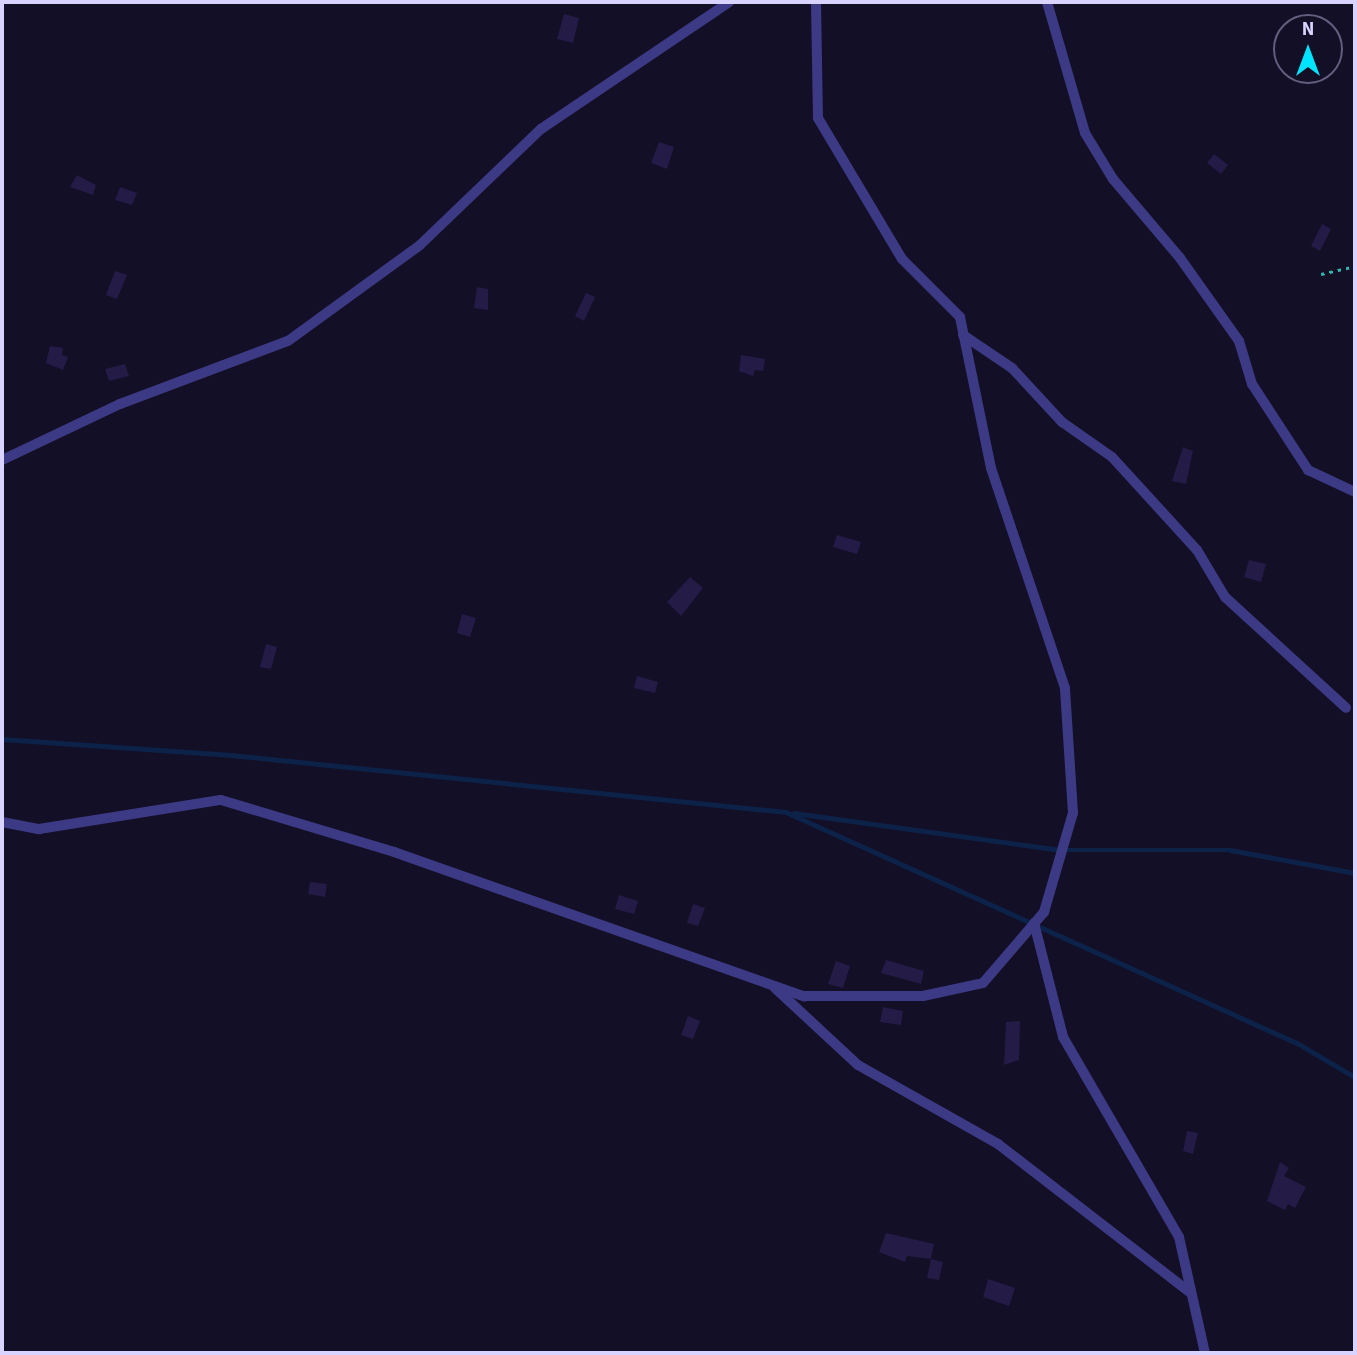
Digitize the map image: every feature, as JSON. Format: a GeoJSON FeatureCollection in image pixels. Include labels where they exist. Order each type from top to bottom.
{"type":"FeatureCollection","features":[{"type":"Feature","properties":{"kind":"street"},"geometry":{"type":"LineString","coordinates":[[2,460],[120,404],[288,341],[420,245],[541,130],[729,2]]}},
{"type":"Feature","properties":{"kind":"street"},"geometry":{"type":"LineString","coordinates":[[2,821],[39,828],[221,800],[394,852],[804,996],[923,996],[983,983],[1044,912],[1073,813],[1065,688],[991,468],[960,317],[902,259],[818,118],[816,2]]}},
{"type":"Feature","properties":{"kind":"street"},"geometry":{"type":"LineString","coordinates":[[1047,2],[1086,133],[1113,179],[1180,258],[1238,341],[1252,384],[1308,470],[1355,492]]}},
{"type":"Feature","properties":{"kind":"street"},"geometry":{"type":"LineString","coordinates":[[963,335],[1012,368],[1062,422],[1112,457],[1197,550],[1226,597],[1346,708]]}},
{"type":"Feature","properties":{"kind":"street"},"geometry":{"type":"LineString","coordinates":[[1034,923],[1063,1037],[1179,1237],[1205,1353]]}},
{"type":"Feature","properties":{"kind":"street"},"geometry":{"type":"LineString","coordinates":[[771,983],[858,1065],[998,1144],[1191,1293]]}},
{"type":"Feature","properties":{"kind":"path"},"geometry":{"type":"LineString","coordinates":[[1321,274],[1355,265]]}},
{"type":"Feature","properties":{"kind":"building"},"geometry":{"type":"Polygon","coordinates":[[[564,14],[579,18],[573,43],[557,39],[564,14]]]}},
{"type":"Feature","properties":{"kind":"building"},"geometry":{"type":"Polygon","coordinates":[[[659,142],[674,147],[667,169],[651,163],[659,142]]]}},
{"type":"Feature","properties":{"kind":"building"},"geometry":{"type":"Polygon","coordinates":[[[1214,154],[1228,165],[1221,174],[1207,163],[1214,154]]]}},
{"type":"Feature","properties":{"kind":"building"},"geometry":{"type":"Polygon","coordinates":[[[77,175],[96,185],[93,195],[70,187],[77,175]]]}},
{"type":"Feature","properties":{"kind":"building"},"geometry":{"type":"Polygon","coordinates":[[[120,187],[137,193],[132,205],[115,200],[120,187]]]}},
{"type":"Feature","properties":{"kind":"building"},"geometry":{"type":"Polygon","coordinates":[[[1322,224],[1331,229],[1320,251],[1311,246],[1322,224]]]}},
{"type":"Feature","properties":{"kind":"building"},"geometry":{"type":"Polygon","coordinates":[[[115,271],[127,275],[117,299],[106,295],[115,271]]]}},
{"type":"Feature","properties":{"kind":"building"},"geometry":{"type":"Polygon","coordinates":[[[477,287],[488,289],[488,310],[474,308],[477,287]]]}},
{"type":"Feature","properties":{"kind":"building"},"geometry":{"type":"Polygon","coordinates":[[[586,293],[595,297],[584,321],[575,316],[586,293]]]}},
{"type":"Feature","properties":{"kind":"building"},"geometry":{"type":"Polygon","coordinates":[[[50,346],[63,348],[62,355],[68,357],[63,370],[46,363],[50,346]]]}},
{"type":"Feature","properties":{"kind":"building"},"geometry":{"type":"Polygon","coordinates":[[[741,355],[765,359],[763,371],[755,370],[753,376],[739,371],[741,355]]]}},
{"type":"Feature","properties":{"kind":"building"},"geometry":{"type":"Polygon","coordinates":[[[125,364],[129,376],[109,381],[105,369],[125,364]]]}},
{"type":"Feature","properties":{"kind":"building"},"geometry":{"type":"Polygon","coordinates":[[[1183,447],[1193,451],[1186,484],[1172,481],[1183,447]]]}},
{"type":"Feature","properties":{"kind":"building"},"geometry":{"type":"Polygon","coordinates":[[[837,535],[861,542],[857,554],[833,547],[837,535]]]}},
{"type":"Feature","properties":{"kind":"building"},"geometry":{"type":"Polygon","coordinates":[[[1249,560],[1266,564],[1261,582],[1244,577],[1249,560]]]}},
{"type":"Feature","properties":{"kind":"building"},"geometry":{"type":"Polygon","coordinates":[[[690,577],[703,588],[681,616],[667,602],[690,577]]]}},
{"type":"Feature","properties":{"kind":"building"},"geometry":{"type":"Polygon","coordinates":[[[462,614],[476,618],[470,637],[457,633],[462,614]]]}},
{"type":"Feature","properties":{"kind":"building"},"geometry":{"type":"Polygon","coordinates":[[[266,644],[277,647],[271,669],[260,667],[266,644]]]}},
{"type":"Feature","properties":{"kind":"building"},"geometry":{"type":"Polygon","coordinates":[[[637,676],[658,682],[655,693],[634,688],[637,676]]]}},
{"type":"Feature","properties":{"kind":"building"},"geometry":{"type":"Polygon","coordinates":[[[310,882],[327,884],[325,897],[308,894],[310,882]]]}},
{"type":"Feature","properties":{"kind":"building"},"geometry":{"type":"Polygon","coordinates":[[[619,895],[638,901],[634,914],[615,909],[619,895]]]}},
{"type":"Feature","properties":{"kind":"building"},"geometry":{"type":"Polygon","coordinates":[[[693,904],[705,908],[698,926],[687,923],[693,904]]]}},
{"type":"Feature","properties":{"kind":"building"},"geometry":{"type":"Polygon","coordinates":[[[886,960],[924,971],[921,984],[881,973],[886,960]]]}},
{"type":"Feature","properties":{"kind":"building"},"geometry":{"type":"Polygon","coordinates":[[[836,961],[850,966],[843,988],[828,984],[836,961]]]}},
{"type":"Feature","properties":{"kind":"building"},"geometry":{"type":"Polygon","coordinates":[[[883,1007],[903,1011],[901,1025],[880,1022],[883,1007]]]}},
{"type":"Feature","properties":{"kind":"building"},"geometry":{"type":"Polygon","coordinates":[[[688,1016],[700,1021],[693,1039],[681,1035],[688,1016]]]}},
{"type":"Feature","properties":{"kind":"building"},"geometry":{"type":"Polygon","coordinates":[[[1020,1021],[1019,1060],[1004,1065],[1006,1022],[1020,1021]]]}},
{"type":"Feature","properties":{"kind":"building"},"geometry":{"type":"Polygon","coordinates":[[[1187,1131],[1198,1133],[1193,1154],[1183,1151],[1187,1131]]]}},
{"type":"Feature","properties":{"kind":"building"},"geometry":{"type":"Polygon","coordinates":[[[1280,1162],[1289,1168],[1284,1176],[1306,1187],[1295,1208],[1288,1204],[1285,1210],[1267,1201],[1280,1162]]]}},
{"type":"Feature","properties":{"kind":"building"},"geometry":{"type":"Polygon","coordinates":[[[886,1233],[934,1244],[931,1259],[907,1256],[905,1262],[879,1252],[886,1233]]]}},
{"type":"Feature","properties":{"kind":"building"},"geometry":{"type":"Polygon","coordinates":[[[931,1259],[943,1262],[939,1280],[927,1278],[931,1259]]]}},
{"type":"Feature","properties":{"kind":"building"},"geometry":{"type":"Polygon","coordinates":[[[988,1279],[1015,1288],[1009,1306],[983,1297],[988,1279]]]}},
{"type":"Feature","properties":{"kind":"waterway"},"geometry":{"type":"LineString","coordinates":[[2,739],[231,755],[786,812],[1297,1043],[1355,1077]]}},
{"type":"Feature","properties":{"kind":"waterway"},"geometry":{"type":"LineString","coordinates":[[794,813],[1062,850],[1230,850],[1355,873]]}}]}
